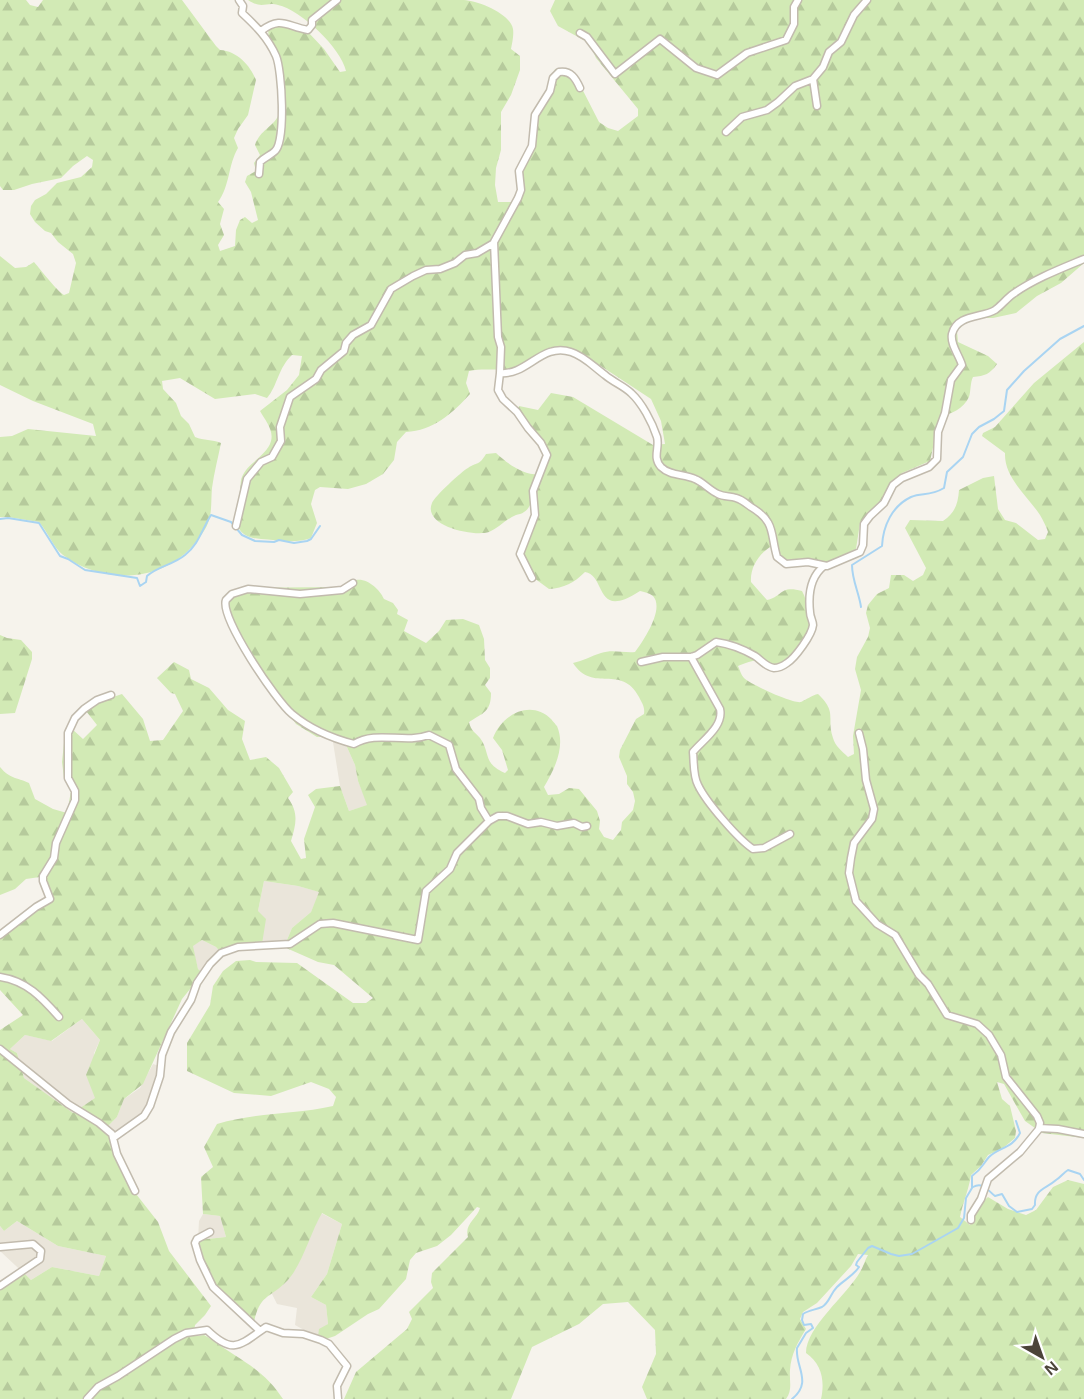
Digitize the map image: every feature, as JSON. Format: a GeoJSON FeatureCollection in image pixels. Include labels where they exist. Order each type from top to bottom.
{"type":"FeatureCollection","features":[{"type":"Feature","properties":{"kind":"street"},"geometry":{"type":"LineString","coordinates":[[239,0],[243,6],[242,13],[261,31],[277,57],[281,73],[281,139],[276,150],[260,162],[259,174]]}},
{"type":"Feature","properties":{"kind":"street"},"geometry":{"type":"LineString","coordinates":[[261,31],[272,23],[281,22],[294,28],[308,30],[312,25],[312,20],[337,0]]}},
{"type":"Feature","properties":{"kind":"street"},"geometry":{"type":"LineString","coordinates":[[580,33],[587,37],[615,74],[660,39],[696,68],[717,75],[747,53],[786,40],[794,24],[794,7],[798,0]]}},
{"type":"Feature","properties":{"kind":"street"},"geometry":{"type":"LineString","coordinates":[[726,132],[742,117],[766,110],[795,86],[813,80],[823,67],[829,52],[841,42],[854,15],[867,0]]}},
{"type":"Feature","properties":{"kind":"street"},"geometry":{"type":"LineString","coordinates":[[532,578],[520,554],[535,514],[533,491],[547,455],[541,443],[517,412],[502,399],[498,390],[501,348],[498,337],[494,243],[521,190],[519,171],[532,146],[535,115],[550,91],[553,78],[559,72],[566,72],[573,76],[580,88]]}},
{"type":"Feature","properties":{"kind":"street"},"geometry":{"type":"LineString","coordinates":[[813,80],[817,106]]}},
{"type":"Feature","properties":{"kind":"street"},"geometry":{"type":"LineString","coordinates":[[236,526],[247,478],[261,462],[272,458],[277,449],[284,412],[293,393],[316,379],[321,370],[344,351],[346,343],[353,335],[371,325],[391,289],[398,283],[426,270],[446,266],[494,243]]}},
{"type":"Feature","properties":{"kind":"street"},"geometry":{"type":"LineString","coordinates":[[500,373],[506,374],[524,369],[537,357],[552,351],[562,350],[574,353],[632,393],[656,434],[657,462],[663,469],[692,477],[718,494],[736,498],[759,511],[771,526],[777,557],[783,563],[808,562],[824,566],[832,565],[860,552],[863,545],[863,528],[867,520],[884,503],[893,485],[902,478],[928,467],[936,459],[938,432],[947,406],[951,380],[962,365],[952,336],[956,327],[971,317],[993,311],[1013,294],[1031,283],[1084,259]]}},
{"type":"Feature","properties":{"kind":"street"},"geometry":{"type":"LineString","coordinates":[[641,662],[663,657],[691,657],[716,642],[728,643],[773,668],[787,664],[798,652],[813,627],[810,615],[811,585],[816,574],[824,566]]}},
{"type":"Feature","properties":{"kind":"street"},"geometry":{"type":"LineString","coordinates":[[353,583],[342,590],[300,594],[248,589],[232,594],[224,604],[225,612],[239,641],[280,702],[297,718],[332,738],[354,744],[362,739],[375,736],[392,739],[418,738],[429,735],[440,739],[449,745],[456,769],[479,799],[481,808],[489,821]]}},
{"type":"Feature","properties":{"kind":"street"},"geometry":{"type":"LineString","coordinates":[[691,657],[722,714],[721,719],[706,739],[693,752],[697,783],[712,805],[740,838],[753,849],[764,849],[790,834]]}},
{"type":"Feature","properties":{"kind":"street"},"geometry":{"type":"LineString","coordinates":[[0,935],[50,899],[43,876],[54,858],[56,843],[75,800],[75,791],[68,778],[69,733],[75,717],[97,700],[111,695]]}},
{"type":"Feature","properties":{"kind":"street"},"geometry":{"type":"LineString","coordinates":[[859,733],[866,780],[874,809],[872,819],[854,843],[851,858],[849,873],[856,901],[877,924],[895,935],[919,975],[928,984],[947,1014],[976,1024],[989,1035],[1001,1055],[1006,1077],[1037,1116],[1040,1124],[1040,1128],[1020,1152],[988,1179],[971,1215],[971,1220]]}},
{"type":"Feature","properties":{"kind":"street"},"geometry":{"type":"LineString","coordinates":[[113,1138],[144,1116],[150,1106],[160,1076],[162,1055],[171,1032],[197,983],[221,953],[238,947],[290,944],[320,924],[327,923],[418,940],[426,891],[450,869],[457,853],[489,821],[498,816],[507,816],[528,824],[541,822],[557,826],[574,823],[582,827],[587,826]]}},
{"type":"Feature","properties":{"kind":"street"},"geometry":{"type":"LineString","coordinates":[[0,978],[14,979],[28,986],[60,1017]]}},
{"type":"Feature","properties":{"kind":"street"},"geometry":{"type":"LineString","coordinates":[[0,1049],[68,1104],[112,1134],[117,1154],[135,1191]]}},
{"type":"Feature","properties":{"kind":"street"},"geometry":{"type":"LineString","coordinates":[[1040,1128],[1084,1134]]}},
{"type":"Feature","properties":{"kind":"street"},"geometry":{"type":"LineString","coordinates":[[210,1232],[197,1239],[195,1243],[213,1287],[260,1331]]}},
{"type":"Feature","properties":{"kind":"street"},"geometry":{"type":"LineString","coordinates":[[0,1247],[33,1244],[41,1251],[40,1260],[0,1286]]}},
{"type":"Feature","properties":{"kind":"street"},"geometry":{"type":"LineString","coordinates":[[87,1399],[98,1387],[186,1333],[207,1330],[217,1340],[228,1346],[237,1346],[266,1327],[283,1333],[303,1334],[329,1344],[347,1366],[337,1386],[338,1399]]}},
{"type":"Feature","properties":{"kind":"shaded area"},"geometry":{"type":"Polygon","coordinates":[[[332,736],[346,745],[368,805],[349,811],[340,786],[332,736]]]}},
{"type":"Feature","properties":{"kind":"shaded area"},"geometry":{"type":"Polygon","coordinates":[[[264,881],[320,892],[311,912],[292,928],[284,947],[262,944],[258,911],[264,881]]]}},
{"type":"Feature","properties":{"kind":"shaded area"},"geometry":{"type":"Polygon","coordinates":[[[202,940],[216,947],[223,955],[203,973],[198,969],[192,946],[202,940]]]}},
{"type":"Feature","properties":{"kind":"shaded area"},"geometry":{"type":"Polygon","coordinates":[[[82,1019],[100,1040],[94,1053],[96,1098],[73,1114],[24,1078],[17,1053],[10,1049],[25,1035],[52,1041],[82,1019]]]}},
{"type":"Feature","properties":{"kind":"shaded area"},"geometry":{"type":"Polygon","coordinates":[[[153,1064],[163,1067],[151,1107],[138,1125],[123,1136],[108,1136],[107,1127],[117,1117],[124,1099],[140,1088],[153,1064]]]}},
{"type":"Feature","properties":{"kind":"shaded area"},"geometry":{"type":"Polygon","coordinates":[[[321,1213],[342,1224],[327,1274],[311,1297],[326,1305],[328,1324],[318,1337],[295,1325],[297,1308],[277,1304],[271,1292],[285,1283],[296,1266],[321,1213]]]}},
{"type":"Feature","properties":{"kind":"shaded area"},"geometry":{"type":"Polygon","coordinates":[[[203,1214],[220,1216],[226,1237],[198,1240],[199,1221],[203,1214]]]}},
{"type":"Feature","properties":{"kind":"shaded area"},"geometry":{"type":"Polygon","coordinates":[[[17,1221],[58,1246],[106,1256],[99,1276],[52,1267],[31,1280],[0,1251],[0,1226],[4,1231],[17,1221]]]}},
{"type":"Feature","properties":{"kind":"green space"},"geometry":{"type":"Polygon","coordinates":[[[0,0],[26,0],[30,5],[38,7],[43,0],[182,0],[220,50],[232,53],[246,64],[256,80],[248,115],[234,138],[238,148],[225,189],[218,202],[224,209],[220,224],[224,235],[218,245],[220,251],[235,246],[236,230],[240,220],[245,217],[252,223],[258,220],[251,192],[245,182],[247,176],[256,171],[254,163],[260,155],[255,145],[278,116],[283,88],[282,71],[270,41],[269,26],[277,23],[308,32],[324,49],[340,72],[346,71],[343,62],[328,41],[298,14],[278,5],[261,5],[248,0],[464,0],[485,5],[500,13],[511,23],[513,39],[511,49],[520,56],[520,70],[511,95],[501,112],[501,150],[496,168],[495,185],[498,202],[512,202],[519,188],[516,171],[530,142],[529,132],[533,112],[549,88],[555,69],[575,75],[599,122],[608,128],[618,131],[638,116],[638,109],[596,58],[589,43],[558,26],[550,11],[555,0],[1084,0],[1084,263],[1061,283],[1037,296],[1016,313],[993,318],[977,318],[957,331],[958,342],[988,356],[997,364],[987,374],[973,377],[969,397],[960,408],[940,416],[930,461],[902,473],[891,482],[884,497],[860,523],[856,549],[820,563],[809,558],[784,560],[778,550],[772,546],[759,557],[752,571],[751,582],[767,600],[785,590],[802,591],[806,600],[810,627],[796,650],[781,663],[772,664],[759,660],[738,666],[743,677],[748,681],[790,700],[801,702],[818,694],[830,711],[831,731],[835,744],[848,757],[854,754],[853,736],[861,690],[855,669],[857,657],[868,637],[870,628],[866,613],[868,605],[877,594],[889,588],[891,575],[904,575],[913,581],[923,575],[926,568],[905,528],[910,520],[943,521],[955,508],[959,490],[983,478],[994,476],[998,509],[1005,520],[1016,523],[1038,540],[1045,539],[1048,532],[1044,523],[1012,478],[1005,453],[982,436],[983,433],[995,427],[1034,383],[1084,342],[1084,1138],[1042,1133],[1025,1121],[1004,1084],[997,1082],[1002,1099],[1010,1106],[1016,1131],[1015,1138],[1003,1148],[988,1155],[971,1175],[960,1217],[970,1225],[980,1204],[988,1197],[1008,1209],[1026,1215],[1036,1210],[1053,1187],[1068,1180],[1084,1184],[1084,1399],[821,1399],[823,1386],[821,1373],[816,1362],[806,1353],[808,1343],[820,1322],[860,1272],[868,1255],[858,1254],[851,1266],[817,1303],[803,1312],[800,1319],[806,1329],[792,1359],[790,1388],[786,1399],[647,1399],[642,1387],[656,1354],[655,1330],[628,1302],[603,1304],[579,1324],[532,1347],[511,1399],[344,1399],[356,1372],[407,1329],[412,1319],[409,1312],[433,1288],[432,1273],[468,1237],[469,1225],[480,1208],[477,1207],[451,1235],[437,1246],[416,1253],[410,1260],[406,1279],[379,1309],[335,1336],[326,1339],[318,1337],[319,1329],[328,1324],[326,1305],[311,1297],[327,1274],[342,1224],[322,1213],[296,1268],[285,1283],[265,1298],[256,1313],[254,1322],[233,1304],[212,1278],[198,1240],[226,1237],[220,1216],[203,1214],[201,1177],[213,1167],[204,1147],[217,1124],[246,1117],[333,1106],[336,1097],[329,1089],[311,1082],[271,1096],[234,1093],[187,1071],[187,1043],[210,1005],[213,986],[223,971],[236,961],[297,963],[353,1003],[366,1003],[373,998],[334,965],[318,962],[284,947],[292,928],[311,912],[319,892],[264,881],[258,911],[266,919],[262,944],[234,948],[223,955],[216,947],[202,940],[193,946],[198,969],[203,973],[182,999],[143,1084],[124,1099],[117,1117],[107,1127],[112,1149],[129,1185],[158,1222],[169,1251],[211,1306],[195,1325],[194,1333],[197,1336],[204,1335],[211,1339],[250,1365],[275,1388],[283,1399],[0,1399],[0,1288],[24,1273],[31,1280],[52,1267],[99,1276],[106,1256],[58,1246],[17,1221],[4,1231],[0,1226],[0,1030],[23,1015],[0,990],[0,933],[47,898],[40,877],[26,879],[15,889],[0,895],[0,767],[10,776],[29,783],[35,799],[53,809],[67,813],[71,791],[64,778],[62,762],[64,743],[71,728],[83,739],[97,725],[86,711],[101,701],[122,694],[143,719],[150,741],[163,740],[183,711],[175,694],[171,693],[157,678],[174,662],[189,670],[191,679],[209,688],[228,710],[245,721],[242,739],[250,760],[266,757],[279,768],[293,792],[288,798],[296,819],[291,841],[301,859],[306,858],[304,839],[315,807],[308,795],[316,789],[340,786],[349,811],[367,805],[355,765],[346,745],[332,736],[317,737],[296,724],[236,640],[229,628],[222,605],[229,592],[241,588],[342,587],[360,580],[373,585],[384,599],[393,603],[398,610],[397,614],[408,620],[404,631],[426,643],[439,631],[446,620],[463,619],[479,625],[484,639],[485,660],[490,668],[490,678],[485,685],[491,693],[491,699],[488,708],[469,722],[483,743],[490,761],[505,773],[508,770],[502,750],[493,738],[503,722],[510,716],[526,710],[543,713],[557,726],[560,742],[558,758],[544,787],[548,795],[559,794],[569,788],[579,789],[597,811],[600,821],[599,829],[604,837],[613,840],[621,830],[622,822],[633,810],[635,801],[619,757],[620,750],[636,719],[644,714],[644,707],[632,687],[624,682],[589,677],[573,663],[605,652],[635,652],[655,617],[656,602],[653,596],[640,591],[625,599],[615,601],[608,599],[592,575],[585,572],[564,586],[549,589],[534,578],[522,557],[538,504],[532,501],[523,513],[512,517],[489,532],[482,533],[462,531],[442,524],[431,511],[432,503],[454,479],[479,462],[486,454],[496,453],[524,472],[544,474],[548,455],[518,409],[519,406],[538,410],[551,393],[573,397],[653,445],[665,444],[661,421],[651,399],[578,351],[565,347],[548,348],[512,369],[469,371],[466,383],[470,394],[457,408],[434,425],[406,432],[397,442],[394,460],[383,474],[366,484],[348,489],[320,487],[315,490],[311,504],[317,523],[311,538],[293,541],[261,539],[244,534],[239,529],[236,516],[241,480],[271,441],[270,429],[260,411],[287,390],[299,375],[302,356],[292,355],[287,360],[267,398],[255,394],[215,399],[180,378],[162,381],[163,389],[176,403],[181,416],[189,424],[195,437],[221,443],[208,523],[195,543],[182,556],[150,572],[114,575],[79,565],[56,548],[39,522],[0,517],[0,437],[12,436],[28,429],[96,436],[93,424],[33,401],[0,385],[0,256],[15,268],[26,267],[34,262],[61,293],[64,295],[69,293],[76,263],[73,254],[51,233],[35,222],[30,214],[31,206],[35,200],[46,194],[57,183],[81,177],[92,167],[93,160],[87,156],[61,178],[14,190],[3,190],[0,186],[0,0]],[[82,1019],[51,1041],[25,1035],[10,1049],[17,1053],[24,1078],[73,1113],[95,1098],[86,1075],[100,1040],[82,1019]]]}},
{"type":"Feature","properties":{"kind":"green space"},"geometry":{"type":"Polygon","coordinates":[[[0,635],[21,640],[32,652],[32,659],[15,713],[0,714],[0,635]]]}},
{"type":"Feature","properties":{"kind":"waterway"},"geometry":{"type":"LineString","coordinates":[[861,607],[852,565],[882,546],[884,531],[894,511],[911,497],[934,493],[944,488],[947,472],[963,457],[972,434],[1004,411],[1007,390],[1024,371],[1060,339],[1084,326]]}},
{"type":"Feature","properties":{"kind":"waterway"},"geometry":{"type":"LineString","coordinates":[[0,519],[8,518],[39,523],[60,556],[85,570],[137,578],[140,586],[146,582],[147,576],[151,573],[190,551],[211,515],[231,522],[242,535],[255,541],[279,540],[294,543],[307,541],[320,526]]}},
{"type":"Feature","properties":{"kind":"waterway"},"geometry":{"type":"LineString","coordinates":[[792,1399],[798,1393],[802,1380],[797,1348],[806,1333],[813,1328],[811,1324],[804,1325],[803,1314],[825,1305],[837,1287],[857,1270],[859,1267],[856,1265],[857,1262],[868,1248],[872,1246],[899,1256],[912,1254],[958,1228],[964,1218],[966,1198],[972,1188],[972,1176],[989,1157],[1017,1138],[1020,1133],[1016,1121]]}},
{"type":"Feature","properties":{"kind":"waterway"},"geometry":{"type":"LineString","coordinates":[[973,1187],[980,1185],[995,1196],[1002,1194],[1009,1206],[1017,1212],[1032,1209],[1039,1192],[1068,1170],[1080,1174],[1084,1180]]}}]}
